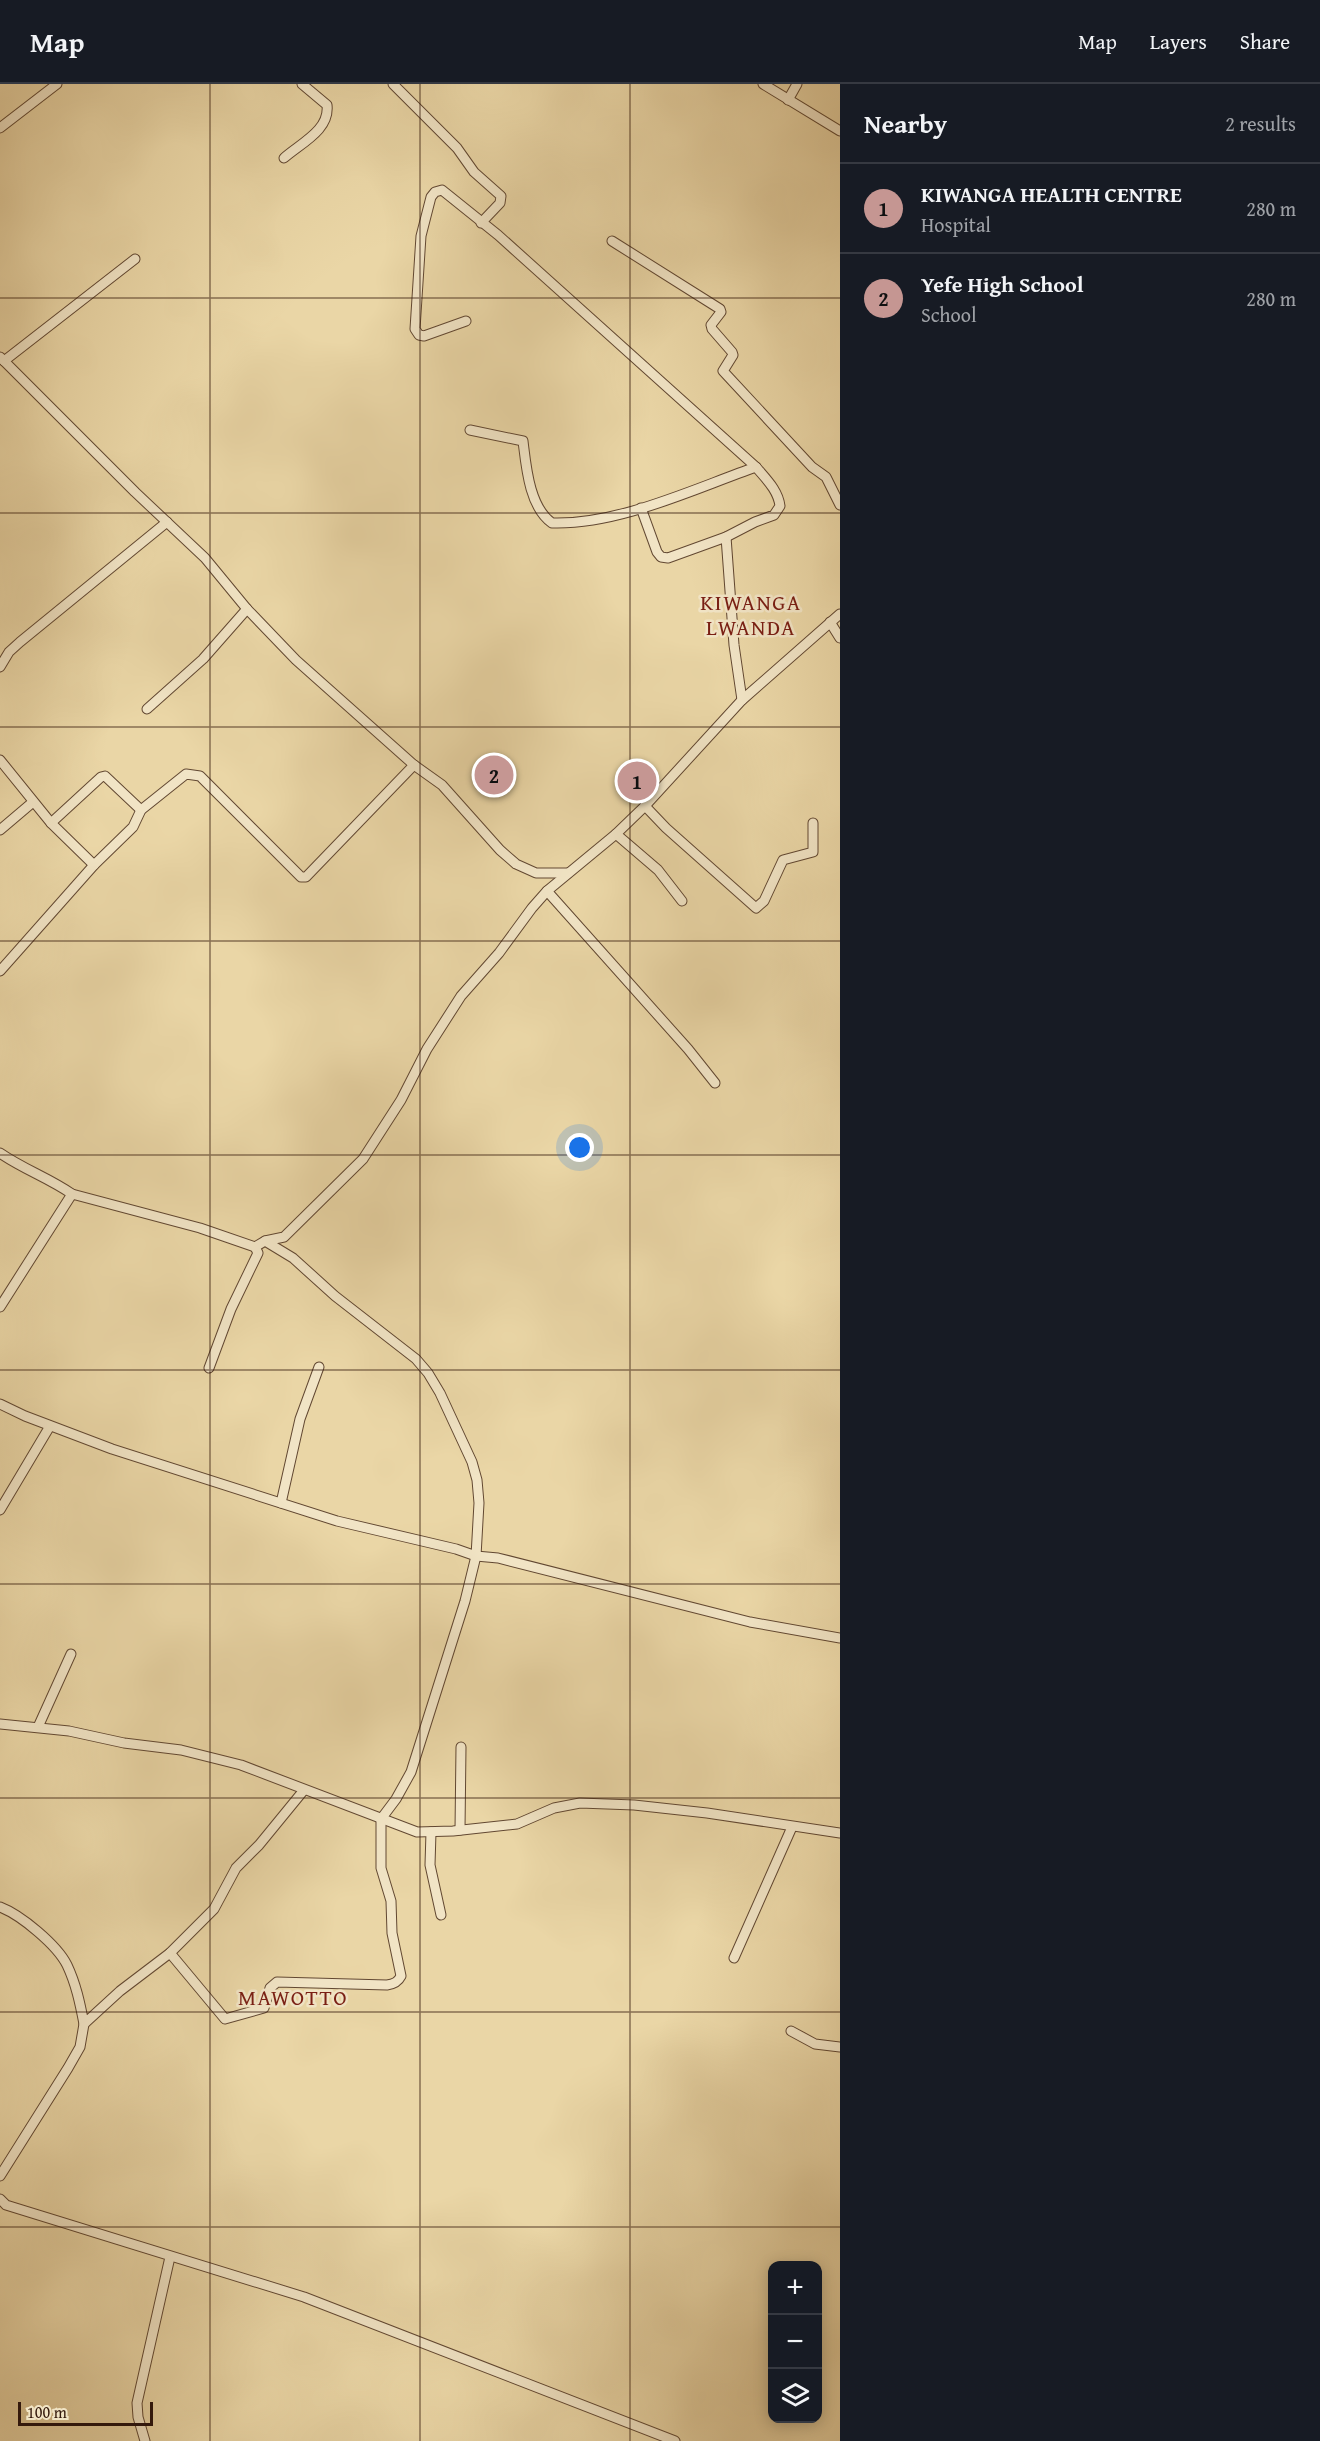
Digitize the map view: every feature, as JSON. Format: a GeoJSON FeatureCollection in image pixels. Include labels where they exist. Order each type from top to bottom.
{"type":"FeatureCollection","features":[{"type":"Feature","properties":{"kind":"street"},"geometry":{"type":"LineString","coordinates":[[0,128],[57,84]]}},
{"type":"Feature","properties":{"kind":"street"},"geometry":{"type":"LineString","coordinates":[[284,158],[323,126],[328,116],[327,105],[302,84]]}},
{"type":"Feature","properties":{"kind":"street"},"geometry":{"type":"LineString","coordinates":[[393,84],[457,148],[474,172],[501,196],[500,203],[481,223]]}},
{"type":"Feature","properties":{"kind":"street"},"geometry":{"type":"LineString","coordinates":[[763,84],[840,131]]}},
{"type":"Feature","properties":{"kind":"street"},"geometry":{"type":"LineString","coordinates":[[788,100],[797,84]]}},
{"type":"Feature","properties":{"kind":"street"},"geometry":{"type":"LineString","coordinates":[[466,321],[424,336],[419,335],[414,329],[421,236],[431,197],[435,192],[442,190],[498,235],[756,467],[772,485],[779,499],[779,510],[774,515],[726,537],[669,558],[661,557],[657,552],[641,508]]}},
{"type":"Feature","properties":{"kind":"street"},"geometry":{"type":"LineString","coordinates":[[612,241],[720,309],[721,312],[711,325],[712,329],[733,355],[723,371],[812,467],[826,477],[840,505]]}},
{"type":"Feature","properties":{"kind":"street"},"geometry":{"type":"LineString","coordinates":[[135,259],[2,359],[205,558],[248,609],[296,660],[414,765],[442,785],[500,850],[516,864],[536,873],[568,873]]}},
{"type":"Feature","properties":{"kind":"street"},"geometry":{"type":"LineString","coordinates":[[470,430],[523,441],[523,457],[528,482],[546,519],[552,523],[574,523],[641,508],[756,467]]}},
{"type":"Feature","properties":{"kind":"street"},"geometry":{"type":"LineString","coordinates":[[0,667],[9,652],[20,642],[167,522]]}},
{"type":"Feature","properties":{"kind":"street"},"geometry":{"type":"LineString","coordinates":[[726,537],[734,645],[742,700]]}},
{"type":"Feature","properties":{"kind":"street"},"geometry":{"type":"LineString","coordinates":[[147,709],[203,659],[248,609]]}},
{"type":"Feature","properties":{"kind":"street"},"geometry":{"type":"LineString","coordinates":[[0,1153],[16,1165],[56,1183],[72,1194],[200,1228],[255,1246],[265,1241],[284,1237],[363,1159],[401,1100],[427,1049],[461,996],[499,953],[547,891],[616,834],[645,806],[742,700],[840,614]]}},
{"type":"Feature","properties":{"kind":"street"},"geometry":{"type":"LineString","coordinates":[[830,622],[840,639]]}},
{"type":"Feature","properties":{"kind":"street"},"geometry":{"type":"LineString","coordinates":[[0,760],[51,823],[94,865]]}},
{"type":"Feature","properties":{"kind":"street"},"geometry":{"type":"LineString","coordinates":[[0,971],[94,865],[133,827],[141,810],[186,774],[200,776],[301,877],[306,877],[414,765]]}},
{"type":"Feature","properties":{"kind":"street"},"geometry":{"type":"LineString","coordinates":[[51,823],[105,776],[141,810]]}},
{"type":"Feature","properties":{"kind":"street"},"geometry":{"type":"LineString","coordinates":[[0,830],[33,802]]}},
{"type":"Feature","properties":{"kind":"street"},"geometry":{"type":"LineString","coordinates":[[645,806],[756,908],[764,901],[783,860],[813,852],[813,823]]}},
{"type":"Feature","properties":{"kind":"street"},"geometry":{"type":"LineString","coordinates":[[616,834],[658,870],[682,901]]}},
{"type":"Feature","properties":{"kind":"street"},"geometry":{"type":"LineString","coordinates":[[547,891],[688,1048],[715,1083]]}},
{"type":"Feature","properties":{"kind":"street"},"geometry":{"type":"LineString","coordinates":[[0,1307],[72,1194]]}},
{"type":"Feature","properties":{"kind":"street"},"geometry":{"type":"LineString","coordinates":[[170,1953],[225,2019],[264,2008],[272,1985],[282,1981],[360,1985],[394,1984],[401,1976],[392,1933],[391,1901],[381,1868],[381,1819],[396,1799],[411,1772],[465,1601],[476,1556],[479,1503],[477,1480],[462,1438],[428,1373],[403,1347],[335,1296],[293,1258],[265,1241]]}},
{"type":"Feature","properties":{"kind":"street"},"geometry":{"type":"LineString","coordinates":[[209,1368],[231,1309],[258,1252],[255,1246]]}},
{"type":"Feature","properties":{"kind":"street"},"geometry":{"type":"LineString","coordinates":[[281,1503],[300,1419],[319,1367]]}},
{"type":"Feature","properties":{"kind":"street"},"geometry":{"type":"LineString","coordinates":[[0,1404],[112,1449],[337,1521],[456,1549],[476,1556],[498,1558],[750,1622],[840,1638]]}},
{"type":"Feature","properties":{"kind":"street"},"geometry":{"type":"LineString","coordinates":[[0,1510],[50,1426]]}},
{"type":"Feature","properties":{"kind":"street"},"geometry":{"type":"LineString","coordinates":[[38,1727],[71,1654]]}},
{"type":"Feature","properties":{"kind":"street"},"geometry":{"type":"LineString","coordinates":[[0,1724],[38,1727],[181,1750],[241,1765],[417,1832],[517,1824],[554,1808],[580,1803],[634,1805],[697,1812],[840,1833]]}},
{"type":"Feature","properties":{"kind":"street"},"geometry":{"type":"LineString","coordinates":[[460,1830],[461,1747]]}},
{"type":"Feature","properties":{"kind":"street"},"geometry":{"type":"LineString","coordinates":[[84,2024],[170,1953],[214,1909],[236,1868],[259,1845],[304,1790]]}},
{"type":"Feature","properties":{"kind":"street"},"geometry":{"type":"LineString","coordinates":[[734,1958],[792,1827]]}},
{"type":"Feature","properties":{"kind":"street"},"geometry":{"type":"LineString","coordinates":[[430,1832],[430,1865],[441,1914]]}},
{"type":"Feature","properties":{"kind":"street"},"geometry":{"type":"LineString","coordinates":[[0,1907],[36,1930],[66,1962],[78,1993],[84,2024],[80,2047],[0,2176]]}},
{"type":"Feature","properties":{"kind":"street"},"geometry":{"type":"LineString","coordinates":[[791,2031],[815,2044],[840,2047]]}},
{"type":"Feature","properties":{"kind":"street"},"geometry":{"type":"LineString","coordinates":[[0,2199],[6,2205],[303,2297],[675,2441]]}},
{"type":"Feature","properties":{"kind":"street"},"geometry":{"type":"LineString","coordinates":[[145,2441],[138,2417],[137,2403],[170,2257]]}},
{"type":"Feature","properties":{"kind":"place","name":"Yefe High School"},"geometry":{"type":"Point","coordinates":[494,775]}},
{"type":"Feature","properties":{"kind":"place","name":"KIWANGA HEALTH CENTRE"},"geometry":{"type":"Point","coordinates":[637,781]}},
{"type":"Feature","properties":{"kind":"district","name":"KIWANGA LWANDA"},"geometry":{"type":"Point","coordinates":[751,614]}},
{"type":"Feature","properties":{"kind":"district","name":"MAWOTTO"},"geometry":{"type":"Point","coordinates":[293,1997]}}]}
